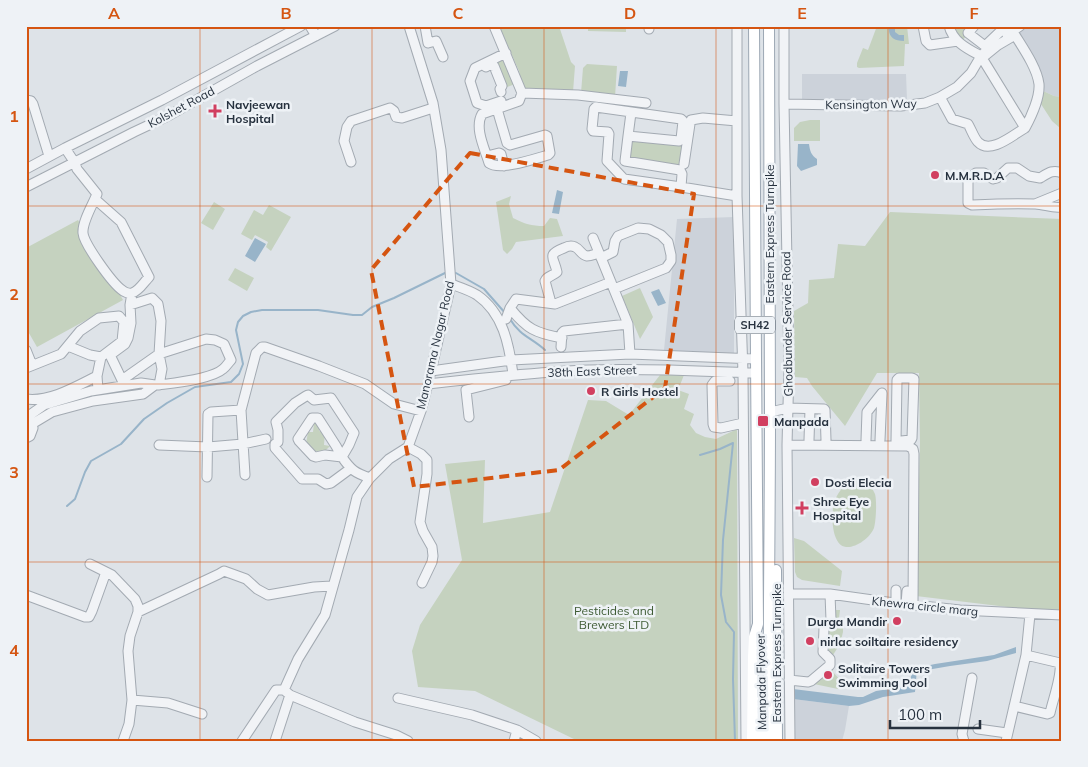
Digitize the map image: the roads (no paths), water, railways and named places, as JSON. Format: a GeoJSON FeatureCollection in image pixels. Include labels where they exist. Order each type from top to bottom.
{"type":"FeatureCollection","features":[{"type":"Feature","properties":{"kind":"main road","name":"Eastern Express Turnpike"},"geometry":{"type":"LineString","coordinates":[[752,741],[749,675],[754,637],[758,624],[754,26]]}},
{"type":"Feature","properties":{"kind":"main road","name":"Eastern Express Turnpike"},"geometry":{"type":"LineString","coordinates":[[769,26],[770,558],[776,569],[777,741]]}},
{"type":"Feature","properties":{"kind":"main road","name":"Manpada Flyover"},"geometry":{"type":"LineString","coordinates":[[762,741],[765,638],[770,558]]}},
{"type":"Feature","properties":{"kind":"main road"},"geometry":{"type":"LineString","coordinates":[[776,614],[788,614]]}},
{"type":"Feature","properties":{"kind":"main road","name":"Manpada Flyover"},"geometry":{"type":"LineString","coordinates":[[758,624],[765,638],[769,741]]}},
{"type":"Feature","properties":{"kind":"street","name":"Kolshet Road"},"geometry":{"type":"LineString","coordinates":[[26,168],[162,100],[301,26]]}},
{"type":"Feature","properties":{"kind":"street"},"geometry":{"type":"LineString","coordinates":[[310,26],[316,36]]}},
{"type":"Feature","properties":{"kind":"street","name":"Kolshet Road"},"geometry":{"type":"LineString","coordinates":[[26,187],[168,116],[250,69],[335,26]]}},
{"type":"Feature","properties":{"kind":"street","name":"Manorama Nagar Road"},"geometry":{"type":"LineString","coordinates":[[408,447],[421,411],[451,284],[441,150],[434,108],[409,26]]}},
{"type":"Feature","properties":{"kind":"street"},"geometry":{"type":"LineString","coordinates":[[425,26],[428,43]]}},
{"type":"Feature","properties":{"kind":"street"},"geometry":{"type":"LineString","coordinates":[[494,26],[522,93],[519,101],[482,114],[479,119],[479,129],[489,163],[504,166],[548,156],[550,153],[547,136],[545,135],[510,145],[507,143],[498,109]]}},
{"type":"Feature","properties":{"kind":"street"},"geometry":{"type":"LineString","coordinates":[[737,26],[737,196],[743,373],[749,675],[746,741]]}},
{"type":"Feature","properties":{"kind":"street","name":"Ghodbunder Service Road"},"geometry":{"type":"LineString","coordinates":[[784,26],[789,367],[787,443],[790,741]]}},
{"type":"Feature","properties":{"kind":"street"},"geometry":{"type":"LineString","coordinates":[[923,26],[926,41],[930,44],[958,42]]}},
{"type":"Feature","properties":{"kind":"street"},"geometry":{"type":"LineString","coordinates":[[949,26],[962,46],[981,56]]}},
{"type":"Feature","properties":{"kind":"street"},"geometry":{"type":"LineString","coordinates":[[974,26],[968,33],[985,46],[1002,32],[1006,26]]}},
{"type":"Feature","properties":{"kind":"street","name":"Kensington Way"},"geometry":{"type":"LineString","coordinates":[[784,104],[902,106],[925,103],[957,87],[971,73],[981,56],[1020,26]]}},
{"type":"Feature","properties":{"kind":"street"},"geometry":{"type":"LineString","coordinates":[[940,97],[952,119],[968,124],[978,143],[987,147],[996,146],[1025,128],[1031,116],[1039,83],[1032,63],[1015,35],[998,45],[982,58],[1025,128]]}},
{"type":"Feature","properties":{"kind":"street"},"geometry":{"type":"LineString","coordinates":[[416,49],[436,40],[443,57]]}},
{"type":"Feature","properties":{"kind":"street"},"geometry":{"type":"LineString","coordinates":[[506,53],[475,68],[470,81],[477,103],[480,105],[486,106],[522,93],[578,95],[646,103]]}},
{"type":"Feature","properties":{"kind":"street"},"geometry":{"type":"LineString","coordinates":[[243,56],[250,69]]}},
{"type":"Feature","properties":{"kind":"street"},"geometry":{"type":"LineString","coordinates":[[482,64],[486,67],[489,65],[494,66],[502,86],[500,92]]}},
{"type":"Feature","properties":{"kind":"street"},"geometry":{"type":"LineString","coordinates":[[26,100],[31,101],[33,104],[49,156]]}},
{"type":"Feature","properties":{"kind":"street"},"geometry":{"type":"LineString","coordinates":[[162,100],[168,116]]}},
{"type":"Feature","properties":{"kind":"street"},"geometry":{"type":"LineString","coordinates":[[351,162],[344,141],[346,127],[351,121],[390,108],[396,116],[402,118],[434,108]]}},
{"type":"Feature","properties":{"kind":"street"},"geometry":{"type":"LineString","coordinates":[[628,136],[679,141],[681,139],[683,121],[681,119],[594,109],[592,129],[593,131],[608,132],[607,161],[624,180],[737,196]]}},
{"type":"Feature","properties":{"kind":"street"},"geometry":{"type":"LineString","coordinates":[[624,180],[631,113]]}},
{"type":"Feature","properties":{"kind":"street"},"geometry":{"type":"LineString","coordinates":[[684,164],[692,120],[703,118],[737,121]]}},
{"type":"Feature","properties":{"kind":"street"},"geometry":{"type":"LineString","coordinates":[[65,148],[77,169],[97,194],[84,225],[83,234],[85,242],[121,290],[132,293],[149,277],[120,222],[95,199]]}},
{"type":"Feature","properties":{"kind":"street"},"geometry":{"type":"LineString","coordinates":[[625,161],[680,170],[682,174],[680,187]]}},
{"type":"Feature","properties":{"kind":"street"},"geometry":{"type":"LineString","coordinates":[[1062,173],[1051,171],[1040,178],[1029,176],[1018,168],[1008,168],[997,178],[993,179],[984,173],[976,173],[968,180],[968,203],[972,205],[1035,204],[1062,207]]}},
{"type":"Feature","properties":{"kind":"street"},"geometry":{"type":"LineString","coordinates":[[1035,204],[1062,193]]}},
{"type":"Feature","properties":{"kind":"street"},"geometry":{"type":"LineString","coordinates":[[1046,205],[1062,201]]}},
{"type":"Feature","properties":{"kind":"street"},"geometry":{"type":"LineString","coordinates":[[506,319],[516,299],[555,304],[666,268],[670,265],[672,255],[668,242],[649,229],[638,228],[618,236],[613,252],[587,256],[573,246],[555,251],[552,259],[557,272],[545,280],[551,303]]}},
{"type":"Feature","properties":{"kind":"street"},"geometry":{"type":"LineString","coordinates":[[592,238],[628,324],[630,354]]}},
{"type":"Feature","properties":{"kind":"street"},"geometry":{"type":"LineString","coordinates":[[451,284],[475,294],[487,303],[504,328],[511,360],[513,376],[466,390],[469,417]]}},
{"type":"Feature","properties":{"kind":"street"},"geometry":{"type":"LineString","coordinates":[[28,420],[44,405],[57,400],[95,391],[141,384],[157,385],[186,381],[223,370],[231,360],[224,344],[216,340],[206,339],[159,354],[122,380],[110,356],[125,344],[128,338],[131,323],[130,305],[132,293]]}},
{"type":"Feature","properties":{"kind":"street"},"geometry":{"type":"LineString","coordinates":[[28,420],[93,401],[143,394],[157,385],[162,369],[159,354],[160,321],[158,304],[152,298],[130,305]]}},
{"type":"Feature","properties":{"kind":"street"},"geometry":{"type":"LineString","coordinates":[[510,308],[524,325],[561,342],[564,331],[628,324]]}},
{"type":"Feature","properties":{"kind":"street"},"geometry":{"type":"LineString","coordinates":[[26,350],[29,366],[61,354],[80,331],[99,318],[119,316],[124,322],[122,341],[101,357],[93,401]]}},
{"type":"Feature","properties":{"kind":"street"},"geometry":{"type":"LineString","coordinates":[[68,346],[90,355],[101,357]]}},
{"type":"Feature","properties":{"kind":"street"},"geometry":{"type":"LineString","coordinates":[[245,475],[241,410],[256,353],[263,346],[364,384],[394,404],[421,411]]}},
{"type":"Feature","properties":{"kind":"street","name":"38th East Street"},"geometry":{"type":"LineString","coordinates":[[431,371],[511,360],[630,354],[756,359]]}},
{"type":"Feature","properties":{"kind":"street"},"geometry":{"type":"LineString","coordinates":[[666,356],[666,369]]}},
{"type":"Feature","properties":{"kind":"street","name":"38th East Street"},"geometry":{"type":"LineString","coordinates":[[428,384],[590,370],[666,369],[756,373]]}},
{"type":"Feature","properties":{"kind":"street"},"geometry":{"type":"LineString","coordinates":[[26,399],[35,400],[58,394],[97,376]]}},
{"type":"Feature","properties":{"kind":"street"},"geometry":{"type":"LineString","coordinates":[[787,443],[809,440],[896,441],[911,440],[914,379],[899,378],[882,393],[867,412],[866,440]]}},
{"type":"Feature","properties":{"kind":"street"},"geometry":{"type":"LineString","coordinates":[[896,441],[898,380]]}},
{"type":"Feature","properties":{"kind":"street"},"geometry":{"type":"LineString","coordinates":[[730,381],[716,382],[712,385],[714,427],[721,428],[744,423]]}},
{"type":"Feature","properties":{"kind":"street"},"geometry":{"type":"LineString","coordinates":[[880,440],[882,393]]}},
{"type":"Feature","properties":{"kind":"street"},"geometry":{"type":"LineString","coordinates":[[342,458],[354,432],[331,398],[314,400],[306,396],[295,403],[276,422],[278,442],[275,444],[275,448],[302,479],[318,479],[326,484],[331,483],[350,469]]}},
{"type":"Feature","properties":{"kind":"street"},"geometry":{"type":"LineString","coordinates":[[770,412],[788,408],[824,409],[826,410],[826,440]]}},
{"type":"Feature","properties":{"kind":"street"},"geometry":{"type":"LineString","coordinates":[[809,440],[810,409]]}},
{"type":"Feature","properties":{"kind":"street"},"geometry":{"type":"LineString","coordinates":[[208,477],[208,414],[211,412],[241,410]]}},
{"type":"Feature","properties":{"kind":"street"},"geometry":{"type":"LineString","coordinates":[[342,458],[325,455],[313,456],[298,441],[301,433],[312,418],[318,418],[350,469],[370,478]]}},
{"type":"Feature","properties":{"kind":"street"},"geometry":{"type":"LineString","coordinates":[[26,438],[32,432],[28,420]]}},
{"type":"Feature","properties":{"kind":"street"},"geometry":{"type":"LineString","coordinates":[[159,445],[208,447],[243,444],[266,439]]}},
{"type":"Feature","properties":{"kind":"street"},"geometry":{"type":"LineString","coordinates":[[787,443],[908,446],[913,449],[905,604]]}},
{"type":"Feature","properties":{"kind":"street"},"geometry":{"type":"LineString","coordinates":[[275,741],[287,692],[298,659],[325,615],[357,497],[370,478],[389,459],[408,447],[421,454],[427,460],[427,474],[420,522],[432,547],[433,556],[422,583]]}},
{"type":"Feature","properties":{"kind":"street"},"geometry":{"type":"LineString","coordinates":[[90,564],[112,575],[135,599],[138,606],[128,651],[132,700],[129,724],[124,741]]}},
{"type":"Feature","properties":{"kind":"street"},"geometry":{"type":"LineString","coordinates":[[138,612],[224,571],[246,579],[257,589],[268,595],[292,590],[332,586]]}},
{"type":"Feature","properties":{"kind":"street"},"geometry":{"type":"LineString","coordinates":[[26,595],[89,617],[106,572]]}},
{"type":"Feature","properties":{"kind":"street"},"geometry":{"type":"LineString","coordinates":[[896,590],[905,604]]}},
{"type":"Feature","properties":{"kind":"street"},"geometry":{"type":"LineString","coordinates":[[905,604],[907,591]]}},
{"type":"Feature","properties":{"kind":"street","name":"Khewra circle marg"},"geometry":{"type":"LineString","coordinates":[[789,594],[830,594],[960,610],[1062,615]]}},
{"type":"Feature","properties":{"kind":"street"},"geometry":{"type":"LineString","coordinates":[[789,680],[811,681],[830,665],[830,659],[823,652],[824,628],[831,620],[830,594]]}},
{"type":"Feature","properties":{"kind":"street"},"geometry":{"type":"LineString","coordinates":[[978,729],[1006,737],[1026,655],[1030,614]]}},
{"type":"Feature","properties":{"kind":"street"},"geometry":{"type":"LineString","coordinates":[[1014,706],[1047,714],[1050,713],[1060,672],[1060,663],[1026,655]]}},
{"type":"Feature","properties":{"kind":"street"},"geometry":{"type":"LineString","coordinates":[[964,741],[962,734],[972,678]]}},
{"type":"Feature","properties":{"kind":"street"},"geometry":{"type":"LineString","coordinates":[[242,741],[276,690],[287,692],[355,722],[396,735],[408,741]]}},
{"type":"Feature","properties":{"kind":"street"},"geometry":{"type":"LineString","coordinates":[[398,698],[472,715],[518,730],[536,741]]}},
{"type":"Feature","properties":{"kind":"street"},"geometry":{"type":"LineString","coordinates":[[132,700],[168,704],[202,714]]}},
{"type":"Feature","properties":{"kind":"street"},"geometry":{"type":"LineString","coordinates":[[514,741],[518,730]]}},
{"type":"Feature","properties":{"kind":"water"},"geometry":{"type":"Polygon","coordinates":[[[889,27],[895,27],[895,32],[899,35],[904,35],[904,41],[892,38],[889,27]]]}},
{"type":"Feature","properties":{"kind":"water"},"geometry":{"type":"Polygon","coordinates":[[[620,71],[628,71],[626,87],[618,86],[620,71]]]}},
{"type":"Feature","properties":{"kind":"water"},"geometry":{"type":"Polygon","coordinates":[[[798,144],[809,144],[811,153],[817,159],[817,165],[801,171],[797,166],[798,144]]]}},
{"type":"Feature","properties":{"kind":"water"},"geometry":{"type":"Polygon","coordinates":[[[557,190],[563,192],[559,214],[552,213],[557,190]]]}},
{"type":"Feature","properties":{"kind":"water"},"geometry":{"type":"Polygon","coordinates":[[[255,238],[266,244],[255,262],[245,256],[255,238]]]}},
{"type":"Feature","properties":{"kind":"water"},"geometry":{"type":"Polygon","coordinates":[[[659,289],[666,303],[658,306],[651,292],[659,289]]]}},
{"type":"Feature","properties":{"kind":"water"},"geometry":{"type":"Polygon","coordinates":[[[1016,647],[1016,653],[987,661],[921,671],[921,667],[994,655],[1016,647]]]}},
{"type":"Feature","properties":{"kind":"water"},"geometry":{"type":"Polygon","coordinates":[[[917,669],[915,692],[883,697],[859,705],[849,706],[793,699],[793,689],[863,697],[876,691],[909,686],[912,672],[917,669]]]}},
{"type":"Feature","properties":{"kind":"waterway"},"geometry":{"type":"LineString","coordinates":[[67,506],[75,499],[91,461],[121,444],[144,419],[195,387],[231,382],[239,374],[243,364],[236,330],[238,322],[243,316],[262,310],[318,310],[362,315],[372,307],[445,273]]}},
{"type":"Feature","properties":{"kind":"waterway"},"geometry":{"type":"LineString","coordinates":[[456,273],[484,289],[506,314]]}},
{"type":"Feature","properties":{"kind":"waterway"},"geometry":{"type":"LineString","coordinates":[[510,319],[522,333],[545,350]]}},
{"type":"Feature","properties":{"kind":"waterway"},"geometry":{"type":"LineString","coordinates":[[700,455],[733,443],[723,540],[721,595],[726,622],[734,632],[735,741]]}},
{"type":"Feature","properties":{"kind":"place","name":"Navjeewan Hospital"},"geometry":{"type":"Point","coordinates":[215,111]}},
{"type":"Feature","properties":{"kind":"place","name":"M.M.R.D.A"},"geometry":{"type":"Point","coordinates":[935,175]}},
{"type":"Feature","properties":{"kind":"place","name":"R Girls Hostel"},"geometry":{"type":"Point","coordinates":[591,391]}},
{"type":"Feature","properties":{"kind":"place","name":"Manpada"},"geometry":{"type":"Point","coordinates":[763,421]}},
{"type":"Feature","properties":{"kind":"place","name":"Dosti Elecia"},"geometry":{"type":"Point","coordinates":[815,482]}},
{"type":"Feature","properties":{"kind":"place","name":"Shree Eye Hospital"},"geometry":{"type":"Point","coordinates":[802,508]}},
{"type":"Feature","properties":{"kind":"place","name":"Durga Mandir"},"geometry":{"type":"Point","coordinates":[897,621]}},
{"type":"Feature","properties":{"kind":"place","name":"nirlac soiltaire residency"},"geometry":{"type":"Point","coordinates":[810,641]}},
{"type":"Feature","properties":{"kind":"place","name":"Solitaire Towers Swimming Pool"},"geometry":{"type":"Point","coordinates":[828,675]}},
{"type":"Feature","properties":{"kind":"park label","name":"Pesticides and Brewers LTD"},"geometry":{"type":"Point","coordinates":[614,617]}}]}
